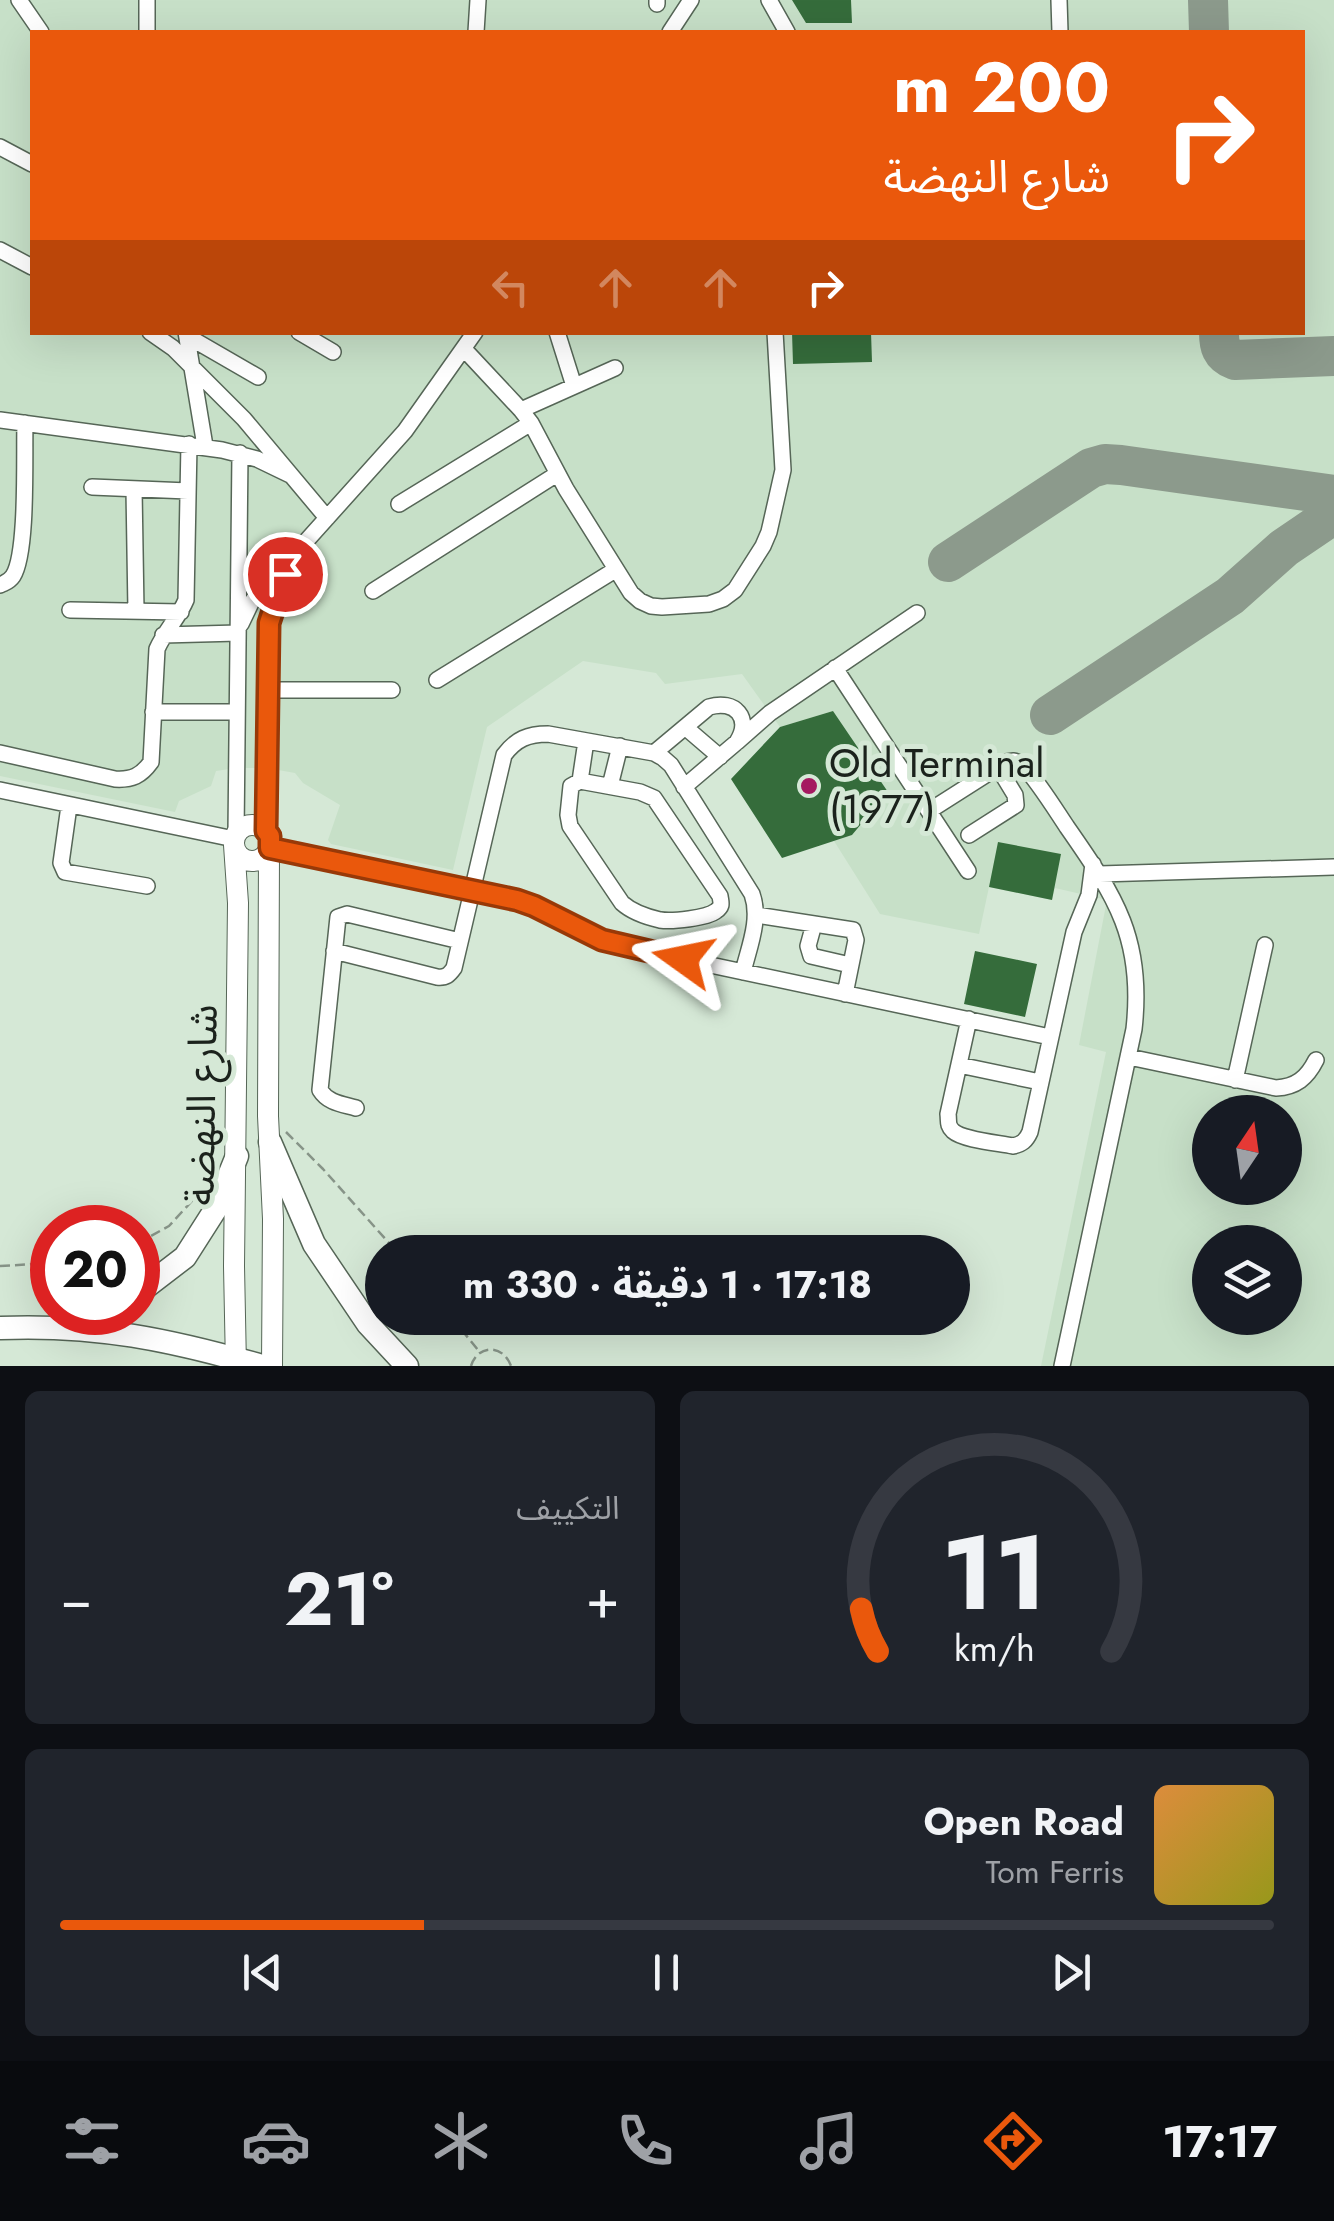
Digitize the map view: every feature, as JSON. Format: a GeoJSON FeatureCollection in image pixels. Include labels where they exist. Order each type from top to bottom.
{"type":"FeatureCollection","features":[{"type":"Feature","properties":{"kind":"highway"},"geometry":{"type":"LineString","coordinates":[[270,1142],[314,1244],[368,1324],[407,1366]]}},
{"type":"Feature","properties":{"kind":"highway"},"geometry":{"type":"LineString","coordinates":[[160,1276],[185,1257],[216,1210],[236,1156]]}},
{"type":"Feature","properties":{"kind":"highway"},"geometry":{"type":"LineString","coordinates":[[0,1318],[30,1317]]}},
{"type":"Feature","properties":{"kind":"highway"},"geometry":{"type":"LineString","coordinates":[[0,1328],[38,1326],[144,1336],[262,1366]]}},
{"type":"Feature","properties":{"kind":"main road"},"geometry":{"type":"LineString","coordinates":[[247,825],[261,827],[268,843],[259,860],[246,860],[240,857],[235,839],[247,825]]}},
{"type":"Feature","properties":{"kind":"main road","name":"شارع النهضة"},"geometry":{"type":"LineString","coordinates":[[235,839],[236,1362]]}},
{"type":"Feature","properties":{"kind":"main road","name":"شارع النهضة"},"geometry":{"type":"LineString","coordinates":[[268,843],[268,1116],[274,1235],[272,1366]]}},
{"type":"Feature","properties":{"kind":"lane"},"geometry":{"type":"LineString","coordinates":[[19,0],[40,30]]}},
{"type":"Feature","properties":{"kind":"lane"},"geometry":{"type":"LineString","coordinates":[[147,0],[148,30]]}},
{"type":"Feature","properties":{"kind":"lane"},"geometry":{"type":"LineString","coordinates":[[476,30],[478,0]]}},
{"type":"Feature","properties":{"kind":"lane"},"geometry":{"type":"LineString","coordinates":[[671,30],[691,0]]}},
{"type":"Feature","properties":{"kind":"lane"},"geometry":{"type":"LineString","coordinates":[[770,0],[786,30]]}},
{"type":"Feature","properties":{"kind":"lane"},"geometry":{"type":"LineString","coordinates":[[1059,0],[1060,30]]}},
{"type":"Feature","properties":{"kind":"lane"},"geometry":{"type":"LineString","coordinates":[[0,167],[5,150],[30,163]]}},
{"type":"Feature","properties":{"kind":"lane"},"geometry":{"type":"LineString","coordinates":[[0,250],[30,267]]}},
{"type":"Feature","properties":{"kind":"lane"},"geometry":{"type":"LineString","coordinates":[[154,335],[173,348],[244,420],[327,518]]}},
{"type":"Feature","properties":{"kind":"lane"},"geometry":{"type":"LineString","coordinates":[[0,752],[130,780],[142,774],[151,762],[158,649],[163,634],[181,612],[187,588],[188,491],[197,445],[193,368],[186,335]]}},
{"type":"Feature","properties":{"kind":"lane"},"geometry":{"type":"LineString","coordinates":[[188,335],[258,377]]}},
{"type":"Feature","properties":{"kind":"lane"},"geometry":{"type":"LineString","coordinates":[[305,335],[333,352]]}},
{"type":"Feature","properties":{"kind":"lane"},"geometry":{"type":"LineString","coordinates":[[240,626],[268,578],[291,558],[406,431],[473,335]]}},
{"type":"Feature","properties":{"kind":"lane"},"geometry":{"type":"LineString","coordinates":[[558,335],[574,386]]}},
{"type":"Feature","properties":{"kind":"lane"},"geometry":{"type":"LineString","coordinates":[[464,349],[526,416],[631,593],[651,606],[662,607],[709,604],[723,599],[744,579],[766,540],[783,470],[776,335]]}},
{"type":"Feature","properties":{"kind":"lane"},"geometry":{"type":"LineString","coordinates":[[399,504],[526,416],[574,386],[615,368]]}},
{"type":"Feature","properties":{"kind":"lane"},"geometry":{"type":"LineString","coordinates":[[0,420],[240,453],[290,476]]}},
{"type":"Feature","properties":{"kind":"lane"},"geometry":{"type":"LineString","coordinates":[[0,585],[13,576],[20,550],[25,423]]}},
{"type":"Feature","properties":{"kind":"lane","name":"شارع النهضة"},"geometry":{"type":"LineString","coordinates":[[235,839],[240,453]]}},
{"type":"Feature","properties":{"kind":"lane"},"geometry":{"type":"LineString","coordinates":[[372,591],[557,474]]}},
{"type":"Feature","properties":{"kind":"lane"},"geometry":{"type":"LineString","coordinates":[[92,487],[188,491]]}},
{"type":"Feature","properties":{"kind":"lane"},"geometry":{"type":"LineString","coordinates":[[134,489],[136,611]]}},
{"type":"Feature","properties":{"kind":"lane","name":"شارع النهضة"},"geometry":{"type":"LineString","coordinates":[[268,843],[269,623],[291,558]]}},
{"type":"Feature","properties":{"kind":"lane"},"geometry":{"type":"LineString","coordinates":[[437,680],[615,570]]}},
{"type":"Feature","properties":{"kind":"lane"},"geometry":{"type":"LineString","coordinates":[[70,610],[181,612]]}},
{"type":"Feature","properties":{"kind":"lane"},"geometry":{"type":"LineString","coordinates":[[684,787],[770,713],[916,612]]}},
{"type":"Feature","properties":{"kind":"lane"},"geometry":{"type":"LineString","coordinates":[[163,634],[240,626],[257,617],[269,623]]}},
{"type":"Feature","properties":{"kind":"lane"},"geometry":{"type":"LineString","coordinates":[[835,668],[968,871]]}},
{"type":"Feature","properties":{"kind":"lane"},"geometry":{"type":"LineString","coordinates":[[153,712],[237,708],[269,697],[392,690]]}},
{"type":"Feature","properties":{"kind":"lane"},"geometry":{"type":"LineString","coordinates":[[654,753],[710,707],[727,705],[741,716],[743,725],[738,742]]}},
{"type":"Feature","properties":{"kind":"lane"},"geometry":{"type":"LineString","coordinates":[[685,728],[720,757]]}},
{"type":"Feature","properties":{"kind":"lane"},"geometry":{"type":"LineString","coordinates":[[334,951],[444,978],[450,974],[504,755],[522,738],[535,734],[654,753],[670,765],[752,894],[756,915],[744,972]]}},
{"type":"Feature","properties":{"kind":"lane"},"geometry":{"type":"LineString","coordinates":[[580,781],[586,740]]}},
{"type":"Feature","properties":{"kind":"lane"},"geometry":{"type":"LineString","coordinates":[[610,786],[620,746]]}},
{"type":"Feature","properties":{"kind":"lane"},"geometry":{"type":"LineString","coordinates":[[929,811],[998,767],[1014,761],[1022,764],[1097,869],[1122,916],[1131,943],[1137,1000],[1129,1057],[1062,1366]]}},
{"type":"Feature","properties":{"kind":"lane"},"geometry":{"type":"LineString","coordinates":[[969,835],[1016,804],[1015,795],[998,767]]}},
{"type":"Feature","properties":{"kind":"lane"},"geometry":{"type":"LineString","coordinates":[[574,782],[610,786],[654,798],[720,896],[719,908],[682,920],[660,920],[622,903],[570,826],[568,815],[574,782]]}},
{"type":"Feature","properties":{"kind":"lane"},"geometry":{"type":"LineString","coordinates":[[0,790],[235,839]]}},
{"type":"Feature","properties":{"kind":"lane"},"geometry":{"type":"LineString","coordinates":[[69,806],[61,863],[65,872],[147,886]]}},
{"type":"Feature","properties":{"kind":"lane"},"geometry":{"type":"LineString","coordinates":[[268,843],[534,906],[602,940],[653,953],[1050,1037]]}},
{"type":"Feature","properties":{"kind":"lane"},"geometry":{"type":"LineString","coordinates":[[1097,869],[1334,867]]}},
{"type":"Feature","properties":{"kind":"lane"},"geometry":{"type":"LineString","coordinates":[[969,1020],[948,1123],[962,1136],[1013,1146],[1027,1140],[1074,932],[1097,869]]}},
{"type":"Feature","properties":{"kind":"lane"},"geometry":{"type":"LineString","coordinates":[[356,1108],[332,1102],[320,1090],[337,921],[342,914],[460,940]]}},
{"type":"Feature","properties":{"kind":"lane"},"geometry":{"type":"LineString","coordinates":[[756,915],[852,930],[856,940],[845,994]]}},
{"type":"Feature","properties":{"kind":"lane"},"geometry":{"type":"LineString","coordinates":[[653,953],[660,920]]}},
{"type":"Feature","properties":{"kind":"lane"},"geometry":{"type":"LineString","coordinates":[[814,924],[808,946],[812,956],[850,965]]}},
{"type":"Feature","properties":{"kind":"lane"},"geometry":{"type":"LineString","coordinates":[[1236,1080],[1264,945]]}},
{"type":"Feature","properties":{"kind":"lane"},"geometry":{"type":"LineString","coordinates":[[1129,1057],[1276,1088],[1301,1081],[1316,1060]]}},
{"type":"Feature","properties":{"kind":"lane"},"geometry":{"type":"LineString","coordinates":[[959,1065],[1040,1082]]}},
{"type":"Feature","properties":{"kind":"path"},"geometry":{"type":"LineString","coordinates":[[268,1116],[323,1169],[382,1235]]}},
{"type":"Feature","properties":{"kind":"path"},"geometry":{"type":"LineString","coordinates":[[160,1231],[169,1226],[203,1188]]}},
{"type":"Feature","properties":{"kind":"path"},"geometry":{"type":"LineString","coordinates":[[0,1266],[30,1264]]}},
{"type":"Feature","properties":{"kind":"path"},"geometry":{"type":"LineString","coordinates":[[466,1335],[479,1352]]}},
{"type":"Feature","properties":{"kind":"path"},"geometry":{"type":"LineString","coordinates":[[470,1366],[479,1352],[490,1348],[508,1358],[510,1366]]}},
{"type":"Feature","properties":{"kind":"shaded area"},"geometry":{"type":"Polygon","coordinates":[[[0,0],[1334,0],[1334,1366],[1041,1366],[1106,1052],[1079,1045],[1107,900],[1055,888],[1052,900],[989,887],[979,934],[880,914],[834,841],[852,835],[888,792],[833,711],[780,727],[742,674],[665,684],[656,673],[583,661],[487,727],[453,870],[331,844],[328,840],[340,805],[303,783],[295,773],[267,768],[216,771],[211,786],[179,801],[175,812],[0,776],[0,0]]]}},
{"type":"Feature","properties":{"kind":"building"},"geometry":{"type":"Polygon","coordinates":[[[792,0],[851,0],[852,23],[806,23],[792,0]]]}},
{"type":"Feature","properties":{"kind":"building"},"geometry":{"type":"Polygon","coordinates":[[[792,335],[871,335],[872,362],[793,364],[792,335]]]}},
{"type":"Feature","properties":{"kind":"building","name":"Old Terminal (1977)"},"geometry":{"type":"Polygon","coordinates":[[[833,711],[888,792],[852,835],[782,858],[731,779],[780,727],[833,711]]]}},
{"type":"Feature","properties":{"kind":"building"},"geometry":{"type":"Polygon","coordinates":[[[998,842],[1061,854],[1052,900],[989,887],[998,842]]]}},
{"type":"Feature","properties":{"kind":"building"},"geometry":{"type":"Polygon","coordinates":[[[975,951],[1037,964],[1025,1017],[964,1004],[975,951]]]}},
{"type":"Feature","properties":{"kind":"taxiway"},"geometry":{"type":"LineString","coordinates":[[1208,0],[1209,30]]}},
{"type":"Feature","properties":{"kind":"taxiway"},"geometry":{"type":"LineString","coordinates":[[1219,335],[1222,349],[1235,360],[1334,356]]}},
{"type":"Feature","properties":{"kind":"taxiway"},"geometry":{"type":"LineString","coordinates":[[948,562],[1091,468],[1105,464],[1334,495]]}},
{"type":"Feature","properties":{"kind":"taxiway"},"geometry":{"type":"LineString","coordinates":[[1050,715],[1230,596],[1284,548],[1334,514]]}},
{"type":"Feature","properties":{"kind":"place","name":"Old Terminal (1977)"},"geometry":{"type":"Point","coordinates":[809,786]}},
{"type":"Feature","properties":{"kind":"route"},"geometry":{"type":"LineString","coordinates":[[285,574],[269,623],[266,831],[270,848],[517,900],[602,940],[683,959]]}}]}
